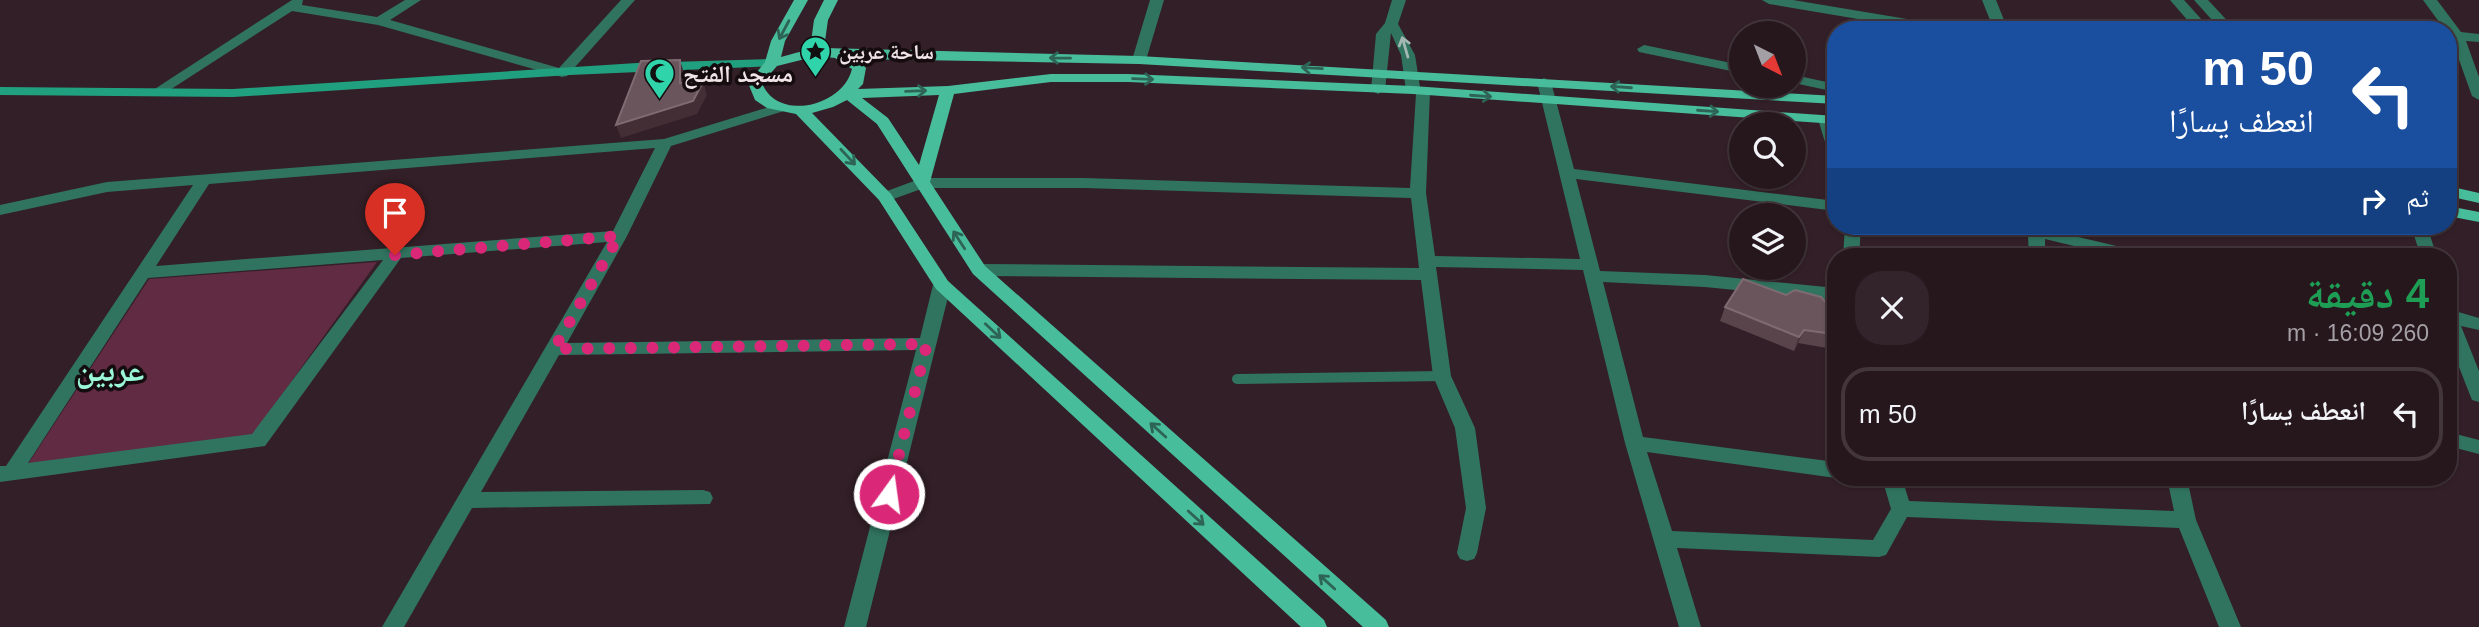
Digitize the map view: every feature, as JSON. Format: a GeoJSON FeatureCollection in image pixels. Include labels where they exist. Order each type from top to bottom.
{"type":"FeatureCollection","features":[{"type":"Feature","properties":{"kind":"main road"},"geometry":{"type":"LineString","coordinates":[[801,0],[778,41],[772,63],[755,83],[756,93],[763,101],[779,108],[800,109],[834,102],[848,94],[860,79],[859,68],[851,59],[836,54]]}},
{"type":"Feature","properties":{"kind":"main road"},"geometry":{"type":"LineString","coordinates":[[817,52],[821,20],[831,0]]}},
{"type":"Feature","properties":{"kind":"main road"},"geometry":{"type":"LineString","coordinates":[[0,92],[231,93],[562,73],[659,63],[772,63],[817,52],[1139,60],[1413,74],[1545,91],[1827,119]]}},
{"type":"Feature","properties":{"kind":"main road"},"geometry":{"type":"LineString","coordinates":[[848,94],[948,90],[1051,78],[1378,90],[1545,91],[1827,100]]}},
{"type":"Feature","properties":{"kind":"main road"},"geometry":{"type":"LineString","coordinates":[[922,183],[948,90]]}},
{"type":"Feature","properties":{"kind":"main road"},"geometry":{"type":"LineString","coordinates":[[848,94],[883,121],[979,270],[1378,627]]}},
{"type":"Feature","properties":{"kind":"main road"},"geometry":{"type":"LineString","coordinates":[[800,109],[885,197],[942,285],[1316,627]]}},
{"type":"Feature","properties":{"kind":"main road"},"geometry":{"type":"LineString","coordinates":[[2457,193],[2479,198]]}},
{"type":"Feature","properties":{"kind":"main road"},"geometry":{"type":"LineString","coordinates":[[2457,213],[2479,218]]}},
{"type":"Feature","properties":{"kind":"street"},"geometry":{"type":"LineString","coordinates":[[379,21],[414,0]]}},
{"type":"Feature","properties":{"kind":"street"},"geometry":{"type":"LineString","coordinates":[[157,92],[295,4],[379,21],[562,73],[628,0]]}},
{"type":"Feature","properties":{"kind":"street"},"geometry":{"type":"LineString","coordinates":[[1139,60],[1157,0]]}},
{"type":"Feature","properties":{"kind":"street"},"geometry":{"type":"LineString","coordinates":[[1378,90],[1383,34],[1391,24],[1399,0]]}},
{"type":"Feature","properties":{"kind":"street"},"geometry":{"type":"LineString","coordinates":[[1769,0],[1890,21]]}},
{"type":"Feature","properties":{"kind":"street"},"geometry":{"type":"LineString","coordinates":[[1989,0],[1997,21]]}},
{"type":"Feature","properties":{"kind":"street"},"geometry":{"type":"LineString","coordinates":[[2177,0],[2196,21]]}},
{"type":"Feature","properties":{"kind":"street"},"geometry":{"type":"LineString","coordinates":[[2201,0],[2221,21]]}},
{"type":"Feature","properties":{"kind":"street"},"geometry":{"type":"LineString","coordinates":[[2430,0],[2443,21]]}},
{"type":"Feature","properties":{"kind":"street"},"geometry":{"type":"LineString","coordinates":[[1845,14],[1845,21]]}},
{"type":"Feature","properties":{"kind":"street"},"geometry":{"type":"LineString","coordinates":[[1391,24],[1402,35],[1418,91],[1418,193],[1442,376],[1465,428],[1476,509],[1467,553]]}},
{"type":"Feature","properties":{"kind":"street"},"geometry":{"type":"LineString","coordinates":[[2457,38],[2479,38]]}},
{"type":"Feature","properties":{"kind":"street"},"geometry":{"type":"LineString","coordinates":[[2457,47],[2479,96]]}},
{"type":"Feature","properties":{"kind":"street"},"geometry":{"type":"LineString","coordinates":[[1644,49],[1729,67]]}},
{"type":"Feature","properties":{"kind":"street"},"geometry":{"type":"LineString","coordinates":[[1806,82],[1827,86]]}},
{"type":"Feature","properties":{"kind":"street"},"geometry":{"type":"LineString","coordinates":[[1545,91],[1635,443],[1690,627]]}},
{"type":"Feature","properties":{"kind":"street"},"geometry":{"type":"LineString","coordinates":[[0,210],[107,187],[665,143],[779,108]]}},
{"type":"Feature","properties":{"kind":"street"},"geometry":{"type":"LineString","coordinates":[[393,627],[619,236],[665,143]]}},
{"type":"Feature","properties":{"kind":"street"},"geometry":{"type":"LineString","coordinates":[[1566,173],[1827,205]]}},
{"type":"Feature","properties":{"kind":"street"},"geometry":{"type":"LineString","coordinates":[[6,473],[204,180]]}},
{"type":"Feature","properties":{"kind":"street"},"geometry":{"type":"LineString","coordinates":[[885,197],[922,183],[1084,184],[1418,193]]}},
{"type":"Feature","properties":{"kind":"street"},"geometry":{"type":"LineString","coordinates":[[2049,235],[2104,248]]}},
{"type":"Feature","properties":{"kind":"street"},"geometry":{"type":"LineString","coordinates":[[143,273],[619,236]]}},
{"type":"Feature","properties":{"kind":"street"},"geometry":{"type":"LineString","coordinates":[[6,473],[258,441],[395,255]]}},
{"type":"Feature","properties":{"kind":"street"},"geometry":{"type":"LineString","coordinates":[[979,270],[1428,267],[1592,271],[1827,294]]}},
{"type":"Feature","properties":{"kind":"street"},"geometry":{"type":"LineString","coordinates":[[855,627],[942,285]]}},
{"type":"Feature","properties":{"kind":"street"},"geometry":{"type":"LineString","coordinates":[[2457,319],[2479,324]]}},
{"type":"Feature","properties":{"kind":"street"},"geometry":{"type":"LineString","coordinates":[[2457,338],[2479,395]]}},
{"type":"Feature","properties":{"kind":"street"},"geometry":{"type":"LineString","coordinates":[[554,349],[927,344]]}},
{"type":"Feature","properties":{"kind":"street"},"geometry":{"type":"LineString","coordinates":[[2457,441],[2479,447]]}},
{"type":"Feature","properties":{"kind":"street"},"geometry":{"type":"LineString","coordinates":[[1635,443],[1827,469]]}},
{"type":"Feature","properties":{"kind":"street"},"geometry":{"type":"LineString","coordinates":[[1664,539],[1879,549],[1901,509],[1894,486]]}},
{"type":"Feature","properties":{"kind":"street"},"geometry":{"type":"LineString","coordinates":[[2179,486],[2186,520],[2230,627]]}},
{"type":"Feature","properties":{"kind":"street"},"geometry":{"type":"LineString","coordinates":[[466,500],[703,498]]}},
{"type":"Feature","properties":{"kind":"street"},"geometry":{"type":"LineString","coordinates":[[1901,509],[2186,520]]}},
{"type":"Feature","properties":{"kind":"lane"},"geometry":{"type":"LineString","coordinates":[[1237,379],[1442,376]]}},
{"type":"Feature","properties":{"kind":"shaded area"},"geometry":{"type":"Polygon","coordinates":[[[377,262],[253,435],[28,464],[149,279],[377,262]]]}},
{"type":"Feature","properties":{"kind":"building"},"geometry":{"type":"Polygon","coordinates":[[[680,60],[680,83],[703,82],[693,101],[616,125],[641,61],[680,60]]]}},
{"type":"Feature","properties":{"kind":"building"},"geometry":{"type":"Polygon","coordinates":[[[1742,280],[1786,295],[1795,290],[1821,297],[1827,303],[1827,333],[1804,330],[1799,337],[1725,307],[1742,280]]]}},
{"type":"Feature","properties":{"kind":"place","name":"ساحة عربين"},"geometry":{"type":"Point","coordinates":[816,78]}},
{"type":"Feature","properties":{"kind":"place","name":"مسجد الفتح"},"geometry":{"type":"Point","coordinates":[660,100]}},
{"type":"Feature","properties":{"kind":"district","name":"عربين"},"geometry":{"type":"Point","coordinates":[110,370]}},
{"type":"Feature","properties":{"kind":"route"},"geometry":{"type":"LineString","coordinates":[[395,255],[619,236],[554,349],[927,344],[889,494]]}}]}
